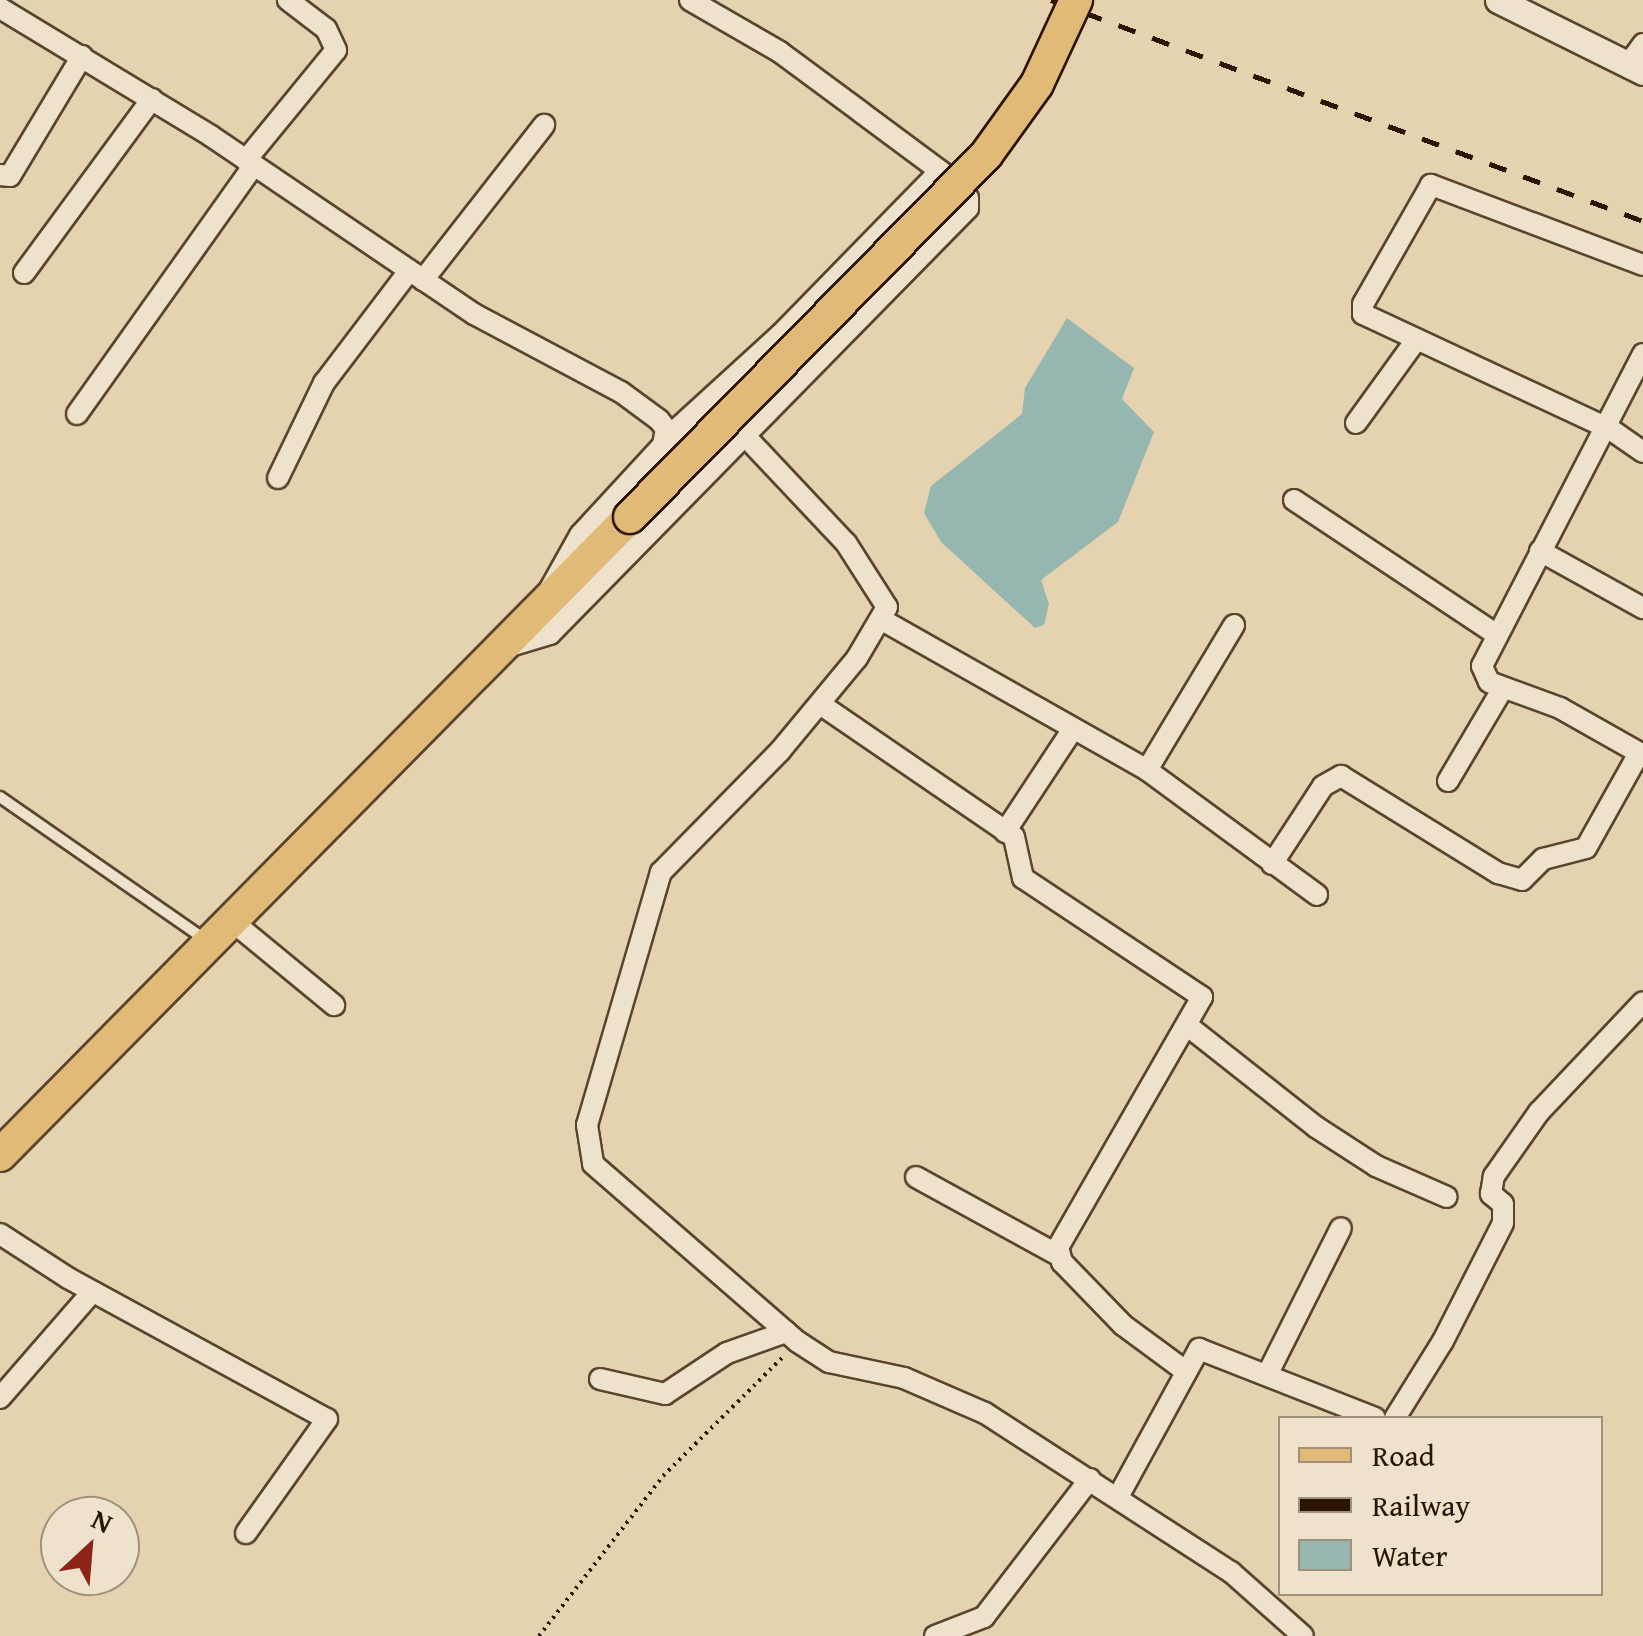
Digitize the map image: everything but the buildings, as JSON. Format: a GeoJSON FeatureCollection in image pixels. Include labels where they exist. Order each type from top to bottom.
{"type":"FeatureCollection","features":[{"type":"Feature","properties":{"kind":"main road"},"geometry":{"type":"LineString","coordinates":[[0,1154],[542,610],[986,155],[1037,84],[1076,0]]}},
{"type":"Feature","properties":{"kind":"street"},"geometry":{"type":"LineString","coordinates":[[77,414],[250,162],[336,50],[326,29],[288,0]]}},
{"type":"Feature","properties":{"kind":"street"},"geometry":{"type":"LineString","coordinates":[[506,646],[550,634],[952,230],[969,202],[940,171],[780,52],[690,0]]}},
{"type":"Feature","properties":{"kind":"street"},"geometry":{"type":"LineString","coordinates":[[1498,0],[1638,60]]}},
{"type":"Feature","properties":{"kind":"street"},"geometry":{"type":"LineString","coordinates":[[0,8],[152,99],[520,341],[621,392],[659,420],[666,439]]}},
{"type":"Feature","properties":{"kind":"street"},"geometry":{"type":"LineString","coordinates":[[0,176],[10,176],[82,56]]}},
{"type":"Feature","properties":{"kind":"street"},"geometry":{"type":"LineString","coordinates":[[24,273],[152,99]]}},
{"type":"Feature","properties":{"kind":"street"},"geometry":{"type":"LineString","coordinates":[[278,478],[324,382],[544,125]]}},
{"type":"Feature","properties":{"kind":"street"},"geometry":{"type":"LineString","coordinates":[[542,610],[564,556],[666,439],[780,336],[940,171]]}},
{"type":"Feature","properties":{"kind":"street"},"geometry":{"type":"LineString","coordinates":[[1643,264],[1431,186],[1362,304],[1362,314],[1610,429],[1643,452]]}},
{"type":"Feature","properties":{"kind":"street"},"geometry":{"type":"LineString","coordinates":[[1356,422],[1416,340]]}},
{"type":"Feature","properties":{"kind":"street"},"geometry":{"type":"LineString","coordinates":[[1272,864],[1323,786],[1341,776],[1498,873],[1522,880],[1543,858],[1586,848],[1641,754],[1560,708],[1489,682],[1482,666],[1540,551],[1610,429],[1643,354]]}},
{"type":"Feature","properties":{"kind":"street"},"geometry":{"type":"LineString","coordinates":[[745,436],[846,543],[884,600],[884,621],[820,704],[661,872],[587,1125],[593,1164],[792,1337],[829,1362],[904,1378],[985,1412],[1263,1595],[1303,1636]]}},
{"type":"Feature","properties":{"kind":"street"},"geometry":{"type":"LineString","coordinates":[[1294,500],[1497,635]]}},
{"type":"Feature","properties":{"kind":"street"},"geometry":{"type":"LineString","coordinates":[[1540,551],[1643,608]]}},
{"type":"Feature","properties":{"kind":"street"},"geometry":{"type":"LineString","coordinates":[[884,621],[1071,732],[1147,770],[1316,895]]}},
{"type":"Feature","properties":{"kind":"street"},"geometry":{"type":"LineString","coordinates":[[1147,770],[1234,624]]}},
{"type":"Feature","properties":{"kind":"street"},"geometry":{"type":"LineString","coordinates":[[1448,781],[1503,688]]}},
{"type":"Feature","properties":{"kind":"street"},"geometry":{"type":"LineString","coordinates":[[820,704],[1018,841],[1023,878],[1198,990],[1202,1004],[1074,1212],[1058,1254]]}},
{"type":"Feature","properties":{"kind":"street"},"geometry":{"type":"LineString","coordinates":[[1005,832],[1071,732]]}},
{"type":"Feature","properties":{"kind":"street"},"geometry":{"type":"LineString","coordinates":[[222,933],[334,1006]]}},
{"type":"Feature","properties":{"kind":"street"},"geometry":{"type":"LineString","coordinates":[[1396,1416],[1444,1341],[1503,1223],[1503,1204],[1491,1194],[1494,1176],[1538,1112],[1643,1002]]}},
{"type":"Feature","properties":{"kind":"street"},"geometry":{"type":"LineString","coordinates":[[1188,1026],[1316,1128],[1376,1166],[1447,1197]]}},
{"type":"Feature","properties":{"kind":"street"},"geometry":{"type":"LineString","coordinates":[[916,1176],[1058,1254],[1122,1325],[1184,1370]]}},
{"type":"Feature","properties":{"kind":"street"},"geometry":{"type":"LineString","coordinates":[[1268,1373],[1341,1228]]}},
{"type":"Feature","properties":{"kind":"street"},"geometry":{"type":"LineString","coordinates":[[0,1234],[92,1292],[326,1419],[246,1533]]}},
{"type":"Feature","properties":{"kind":"street"},"geometry":{"type":"LineString","coordinates":[[0,1398],[92,1292]]}},
{"type":"Feature","properties":{"kind":"street"},"geometry":{"type":"LineString","coordinates":[[600,1379],[665,1394],[727,1353],[792,1337]]}},
{"type":"Feature","properties":{"kind":"street"},"geometry":{"type":"LineString","coordinates":[[1118,1497],[1184,1370],[1199,1349],[1369,1416]]}},
{"type":"Feature","properties":{"kind":"street"},"geometry":{"type":"LineString","coordinates":[[949,1634],[984,1617],[1090,1479]]}},
{"type":"Feature","properties":{"kind":"lane"},"geometry":{"type":"LineString","coordinates":[[0,797],[222,933]]}},
{"type":"Feature","properties":{"kind":"path"},"geometry":{"type":"LineString","coordinates":[[538,1636],[663,1476],[792,1337]]}},
{"type":"Feature","properties":{"kind":"water"},"geometry":{"type":"Polygon","coordinates":[[[1067,318],[1134,368],[1122,399],[1154,432],[1118,522],[1041,580],[1049,604],[1044,625],[1035,628],[941,542],[924,513],[931,486],[1022,414],[1025,388],[1067,318]]]}},
{"type":"Feature","properties":{"kind":"railway"},"geometry":{"type":"LineString","coordinates":[[1051,0],[1643,221]]}}]}
